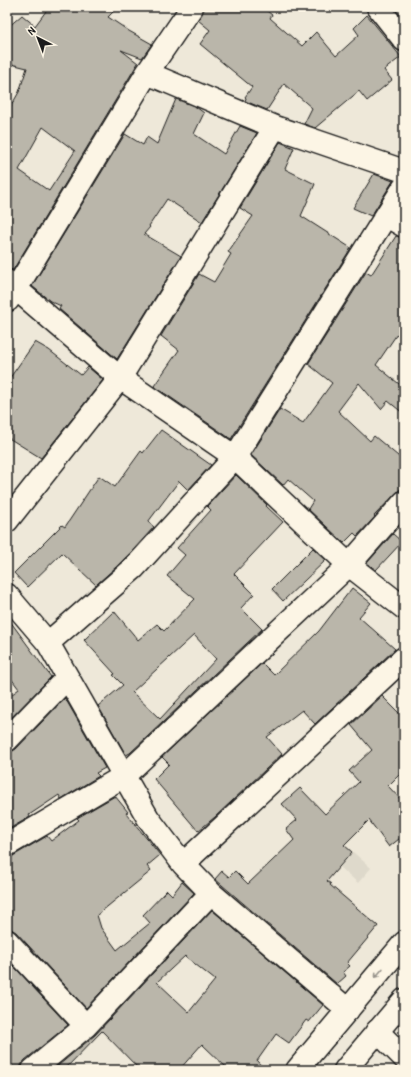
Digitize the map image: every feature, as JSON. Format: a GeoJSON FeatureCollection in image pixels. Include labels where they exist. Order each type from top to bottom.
{"type":"FeatureCollection","features":[{"type":"Feature","properties":{"kind":"street"},"geometry":{"type":"LineString","coordinates":[[192,7],[147,73],[10,290],[120,378],[235,457],[349,565],[404,608]]}},
{"type":"Feature","properties":{"kind":"street"},"geometry":{"type":"LineString","coordinates":[[378,7],[403,36]]}},
{"type":"Feature","properties":{"kind":"street"},"geometry":{"type":"LineString","coordinates":[[147,73],[275,127],[404,171]]}},
{"type":"Feature","properties":{"kind":"street"},"geometry":{"type":"LineString","coordinates":[[7,521],[120,378],[275,127]]}},
{"type":"Feature","properties":{"kind":"street"},"geometry":{"type":"LineString","coordinates":[[48,643],[134,568],[235,457],[395,221],[404,187]]}},
{"type":"Feature","properties":{"kind":"street"},"geometry":{"type":"LineString","coordinates":[[7,846],[124,776],[349,565],[404,502]]}},
{"type":"Feature","properties":{"kind":"street"},"geometry":{"type":"LineString","coordinates":[[7,595],[48,643],[66,678],[148,818],[183,864],[211,893],[348,1010]]}},
{"type":"Feature","properties":{"kind":"street"},"geometry":{"type":"LineString","coordinates":[[183,864],[404,658]]}},
{"type":"Feature","properties":{"kind":"street"},"geometry":{"type":"LineString","coordinates":[[7,740],[66,678]]}},
{"type":"Feature","properties":{"kind":"street"},"geometry":{"type":"LineString","coordinates":[[33,1070],[86,1026],[211,893]]}},
{"type":"Feature","properties":{"kind":"street"},"geometry":{"type":"LineString","coordinates":[[7,942],[86,1026]]}},
{"type":"Feature","properties":{"kind":"street"},"geometry":{"type":"LineString","coordinates":[[297,1070],[404,943]]}},
{"type":"Feature","properties":{"kind":"street"},"geometry":{"type":"LineString","coordinates":[[345,1070],[404,1000]]}},
{"type":"Feature","properties":{"kind":"street"},"geometry":{"type":"LineString","coordinates":[[377,1031],[404,1058]]}},
{"type":"Feature","properties":{"kind":"shaded area"},"geometry":{"type":"Polygon","coordinates":[[[353,852],[371,868],[358,883],[340,867],[353,852]]]}},
{"type":"Feature","properties":{"kind":"building"},"geometry":{"type":"Polygon","coordinates":[[[49,7],[118,7],[108,17],[152,44],[142,58],[121,50],[138,63],[13,270],[7,269],[7,113],[19,92],[27,68],[7,63],[7,28],[22,15],[35,26],[49,7]],[[43,127],[19,170],[49,191],[75,151],[43,127]]]}},
{"type":"Feature","properties":{"kind":"building"},"geometry":{"type":"Polygon","coordinates":[[[204,7],[262,7],[272,15],[270,18],[302,46],[316,32],[336,56],[359,35],[354,28],[367,15],[401,57],[384,70],[392,80],[367,101],[359,91],[315,128],[304,124],[312,108],[284,84],[267,110],[245,101],[245,97],[252,87],[200,44],[210,30],[198,20],[204,7]]]}},
{"type":"Feature","properties":{"kind":"building"},"geometry":{"type":"Polygon","coordinates":[[[176,99],[196,107],[204,113],[194,134],[224,154],[240,126],[257,133],[202,222],[167,199],[144,234],[181,256],[117,359],[59,309],[61,306],[50,301],[32,286],[125,134],[143,145],[147,137],[157,144],[176,99]]]}},
{"type":"Feature","properties":{"kind":"building"},"geometry":{"type":"Polygon","coordinates":[[[280,142],[294,148],[285,169],[315,184],[301,216],[351,248],[231,439],[154,386],[179,350],[161,336],[199,274],[214,282],[231,254],[228,252],[253,216],[240,208],[280,142]]]}},
{"type":"Feature","properties":{"kind":"building"},"geometry":{"type":"Polygon","coordinates":[[[374,174],[393,181],[371,216],[353,208],[374,174]]]}},
{"type":"Feature","properties":{"kind":"building"},"geometry":{"type":"Polygon","coordinates":[[[396,236],[404,238],[404,341],[397,334],[376,365],[404,388],[404,414],[388,401],[381,409],[359,383],[338,411],[370,441],[374,436],[404,461],[404,485],[357,536],[354,533],[344,543],[308,509],[313,501],[288,479],[283,485],[251,455],[280,409],[303,423],[332,383],[308,364],[366,272],[371,275],[396,236]]]}},
{"type":"Feature","properties":{"kind":"building"},"geometry":{"type":"Polygon","coordinates":[[[35,342],[49,350],[81,375],[88,367],[103,380],[41,458],[7,437],[7,382],[35,342]]]}},
{"type":"Feature","properties":{"kind":"building"},"geometry":{"type":"Polygon","coordinates":[[[161,430],[211,465],[188,490],[179,481],[148,522],[154,527],[125,559],[96,585],[62,553],[27,587],[14,573],[62,525],[65,527],[99,476],[115,487],[141,451],[143,453],[161,430]]]}},
{"type":"Feature","properties":{"kind":"building"},"geometry":{"type":"Polygon","coordinates":[[[236,475],[283,522],[234,574],[254,594],[241,608],[262,629],[130,753],[126,755],[98,706],[123,685],[84,640],[114,611],[138,640],[157,624],[164,631],[195,599],[167,576],[185,555],[177,548],[211,510],[207,506],[236,475]],[[194,635],[132,692],[160,719],[216,659],[194,635]]]}},
{"type":"Feature","properties":{"kind":"building"},"geometry":{"type":"Polygon","coordinates":[[[393,534],[402,542],[376,570],[367,563],[393,534]]]}},
{"type":"Feature","properties":{"kind":"building"},"geometry":{"type":"Polygon","coordinates":[[[313,548],[326,560],[283,601],[272,589],[313,548]]]}},
{"type":"Feature","properties":{"kind":"building"},"geometry":{"type":"Polygon","coordinates":[[[352,588],[371,603],[359,617],[395,649],[315,724],[302,710],[267,737],[282,754],[198,831],[154,779],[169,764],[162,757],[262,663],[274,675],[319,631],[352,588]]]}},
{"type":"Feature","properties":{"kind":"building"},"geometry":{"type":"Polygon","coordinates":[[[7,617],[51,677],[7,722],[7,698],[19,689],[7,673],[7,617]]]}},
{"type":"Feature","properties":{"kind":"building"},"geometry":{"type":"Polygon","coordinates":[[[382,696],[404,718],[404,770],[388,786],[404,803],[404,835],[389,847],[369,820],[344,845],[352,852],[327,881],[378,926],[347,963],[350,966],[343,972],[346,976],[337,984],[215,879],[222,871],[229,877],[235,871],[248,884],[294,840],[286,829],[297,820],[282,804],[300,788],[325,814],[359,782],[349,771],[372,750],[351,725],[382,696]]]}},
{"type":"Feature","properties":{"kind":"building"},"geometry":{"type":"Polygon","coordinates":[[[65,698],[105,768],[96,773],[99,776],[61,799],[59,795],[29,815],[30,817],[7,830],[7,752],[11,752],[16,749],[65,698]]]}},
{"type":"Feature","properties":{"kind":"building"},"geometry":{"type":"Polygon","coordinates":[[[115,796],[128,812],[126,813],[160,855],[147,866],[151,871],[97,915],[101,928],[117,950],[150,923],[143,915],[167,890],[172,895],[182,882],[194,893],[86,1008],[16,932],[11,929],[7,929],[7,857],[13,856],[47,836],[51,841],[79,820],[77,818],[115,796]]]}},
{"type":"Feature","properties":{"kind":"building"},"geometry":{"type":"Polygon","coordinates":[[[212,910],[323,1005],[309,1022],[306,1020],[289,1043],[276,1034],[257,1061],[265,1070],[229,1070],[202,1044],[179,1070],[140,1070],[102,1031],[64,1070],[53,1070],[95,1035],[212,910]],[[185,956],[157,982],[189,1012],[215,980],[185,956]]]}},
{"type":"Feature","properties":{"kind":"building"},"geometry":{"type":"Polygon","coordinates":[[[7,959],[68,1025],[25,1060],[21,1065],[21,1070],[7,1070],[7,959]]]}}]}
